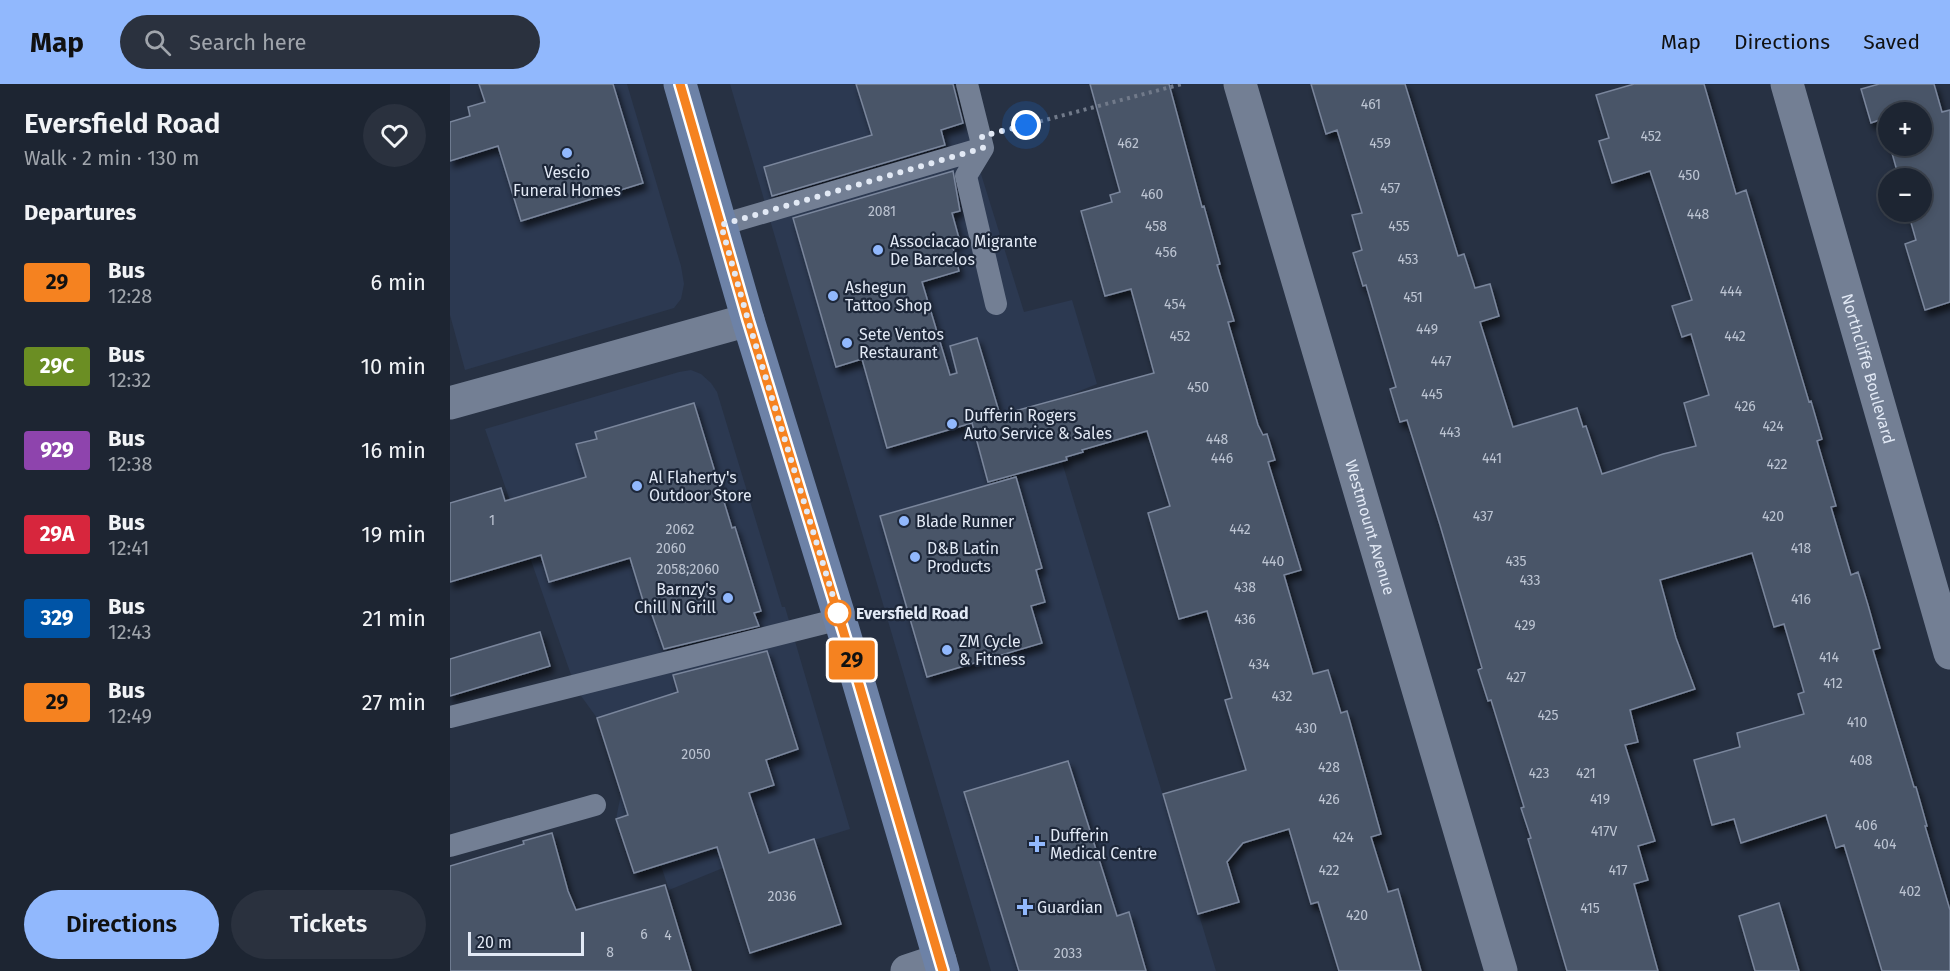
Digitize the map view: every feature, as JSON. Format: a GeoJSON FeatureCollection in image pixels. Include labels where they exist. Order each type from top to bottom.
{"type":"FeatureCollection","features":[{"type":"Feature","properties":{"kind":"main road"},"geometry":{"type":"LineString","coordinates":[[680,84],[941,966]]}},
{"type":"Feature","properties":{"kind":"street","name":"Westmount Avenue"},"geometry":{"type":"LineString","coordinates":[[1240,84],[1501,971]]}},
{"type":"Feature","properties":{"kind":"street","name":"Northcliffe Boulevard"},"geometry":{"type":"LineString","coordinates":[[1787,84],[1950,653]]}},
{"type":"Feature","properties":{"kind":"street"},"geometry":{"type":"LineString","coordinates":[[450,403],[748,320]]}},
{"type":"Feature","properties":{"kind":"street"},"geometry":{"type":"LineString","coordinates":[[907,971],[941,966]]}},
{"type":"Feature","properties":{"kind":"lane"},"geometry":{"type":"LineString","coordinates":[[967,84],[983,142],[966,176],[996,304]]}},
{"type":"Feature","properties":{"kind":"lane"},"geometry":{"type":"LineString","coordinates":[[721,225],[983,142]]}},
{"type":"Feature","properties":{"kind":"lane"},"geometry":{"type":"LineString","coordinates":[[450,717],[840,619]]}},
{"type":"Feature","properties":{"kind":"lane"},"geometry":{"type":"LineString","coordinates":[[450,846],[596,805]]}},
{"type":"Feature","properties":{"kind":"path"},"geometry":{"type":"LineString","coordinates":[[983,142],[1182,84]]}},
{"type":"Feature","properties":{"kind":"shaded area"},"geometry":{"type":"Polygon","coordinates":[[[543,84],[627,84],[681,266],[684,284],[681,299],[674,308],[465,370],[450,315],[450,122],[470,116],[468,107],[543,84]]]}},
{"type":"Feature","properties":{"kind":"shaded area"},"geometry":{"type":"Polygon","coordinates":[[[730,84],[953,84],[1024,312],[1072,300],[1097,384],[1067,396],[1084,454],[1062,462],[1216,971],[991,971],[730,84]]]}},
{"type":"Feature","properties":{"kind":"shaded area"},"geometry":{"type":"Polygon","coordinates":[[[691,370],[701,374],[717,392],[782,607],[785,607],[850,829],[723,868],[669,890],[643,811],[616,819],[621,794],[597,718],[576,689],[485,429],[691,370]]]}},
{"type":"Feature","properties":{"kind":"building","name":"Vescio Funeral Homes"},"geometry":{"type":"Polygon","coordinates":[[[479,84],[613,84],[643,183],[521,221],[498,146],[450,161],[450,122],[470,116],[468,107],[485,102],[479,84]]]}},
{"type":"Feature","properties":{"kind":"building"},"geometry":{"type":"Polygon","coordinates":[[[856,84],[953,84],[963,123],[941,130],[945,145],[772,196],[764,167],[872,135],[856,84]]]}},
{"type":"Feature","properties":{"kind":"building"},"geometry":{"type":"Polygon","coordinates":[[[1090,84],[1169,84],[1220,264],[1217,265],[1234,321],[1228,322],[1258,425],[1263,435],[1267,434],[1275,460],[1268,462],[1301,570],[1284,575],[1313,674],[1328,670],[1341,713],[1347,711],[1381,834],[1371,837],[1388,892],[1398,889],[1421,971],[1339,971],[1318,902],[1311,904],[1289,829],[1243,843],[1227,862],[1239,902],[1198,914],[1163,794],[1246,770],[1225,700],[1232,698],[1207,611],[1179,619],[1148,513],[1170,506],[1147,431],[1082,450],[1083,452],[1066,457],[1067,460],[988,482],[972,423],[887,448],[862,359],[836,367],[793,218],[953,171],[960,211],[952,213],[960,242],[952,244],[959,271],[922,282],[950,375],[957,373],[950,346],[977,338],[1000,415],[1154,373],[1131,289],[1105,296],[1081,211],[1112,202],[1110,195],[1120,192],[1090,84]]]}},
{"type":"Feature","properties":{"kind":"building"},"geometry":{"type":"Polygon","coordinates":[[[1311,84],[1405,84],[1458,256],[1464,254],[1475,288],[1490,284],[1499,316],[1480,322],[1513,427],[1577,408],[1583,427],[1586,426],[1602,474],[1696,446],[1684,403],[1709,395],[1691,334],[1682,337],[1672,306],[1692,300],[1650,171],[1612,183],[1599,141],[1609,138],[1596,95],[1634,84],[1704,84],[1736,194],[1746,190],[1822,439],[1817,441],[1836,506],[1831,507],[1851,575],[1858,572],[1880,648],[1873,650],[1914,787],[1916,787],[1950,910],[1950,971],[1882,971],[1844,845],[1836,848],[1826,815],[1741,843],[1734,819],[1712,825],[1694,760],[1740,747],[1737,733],[1804,714],[1798,694],[1804,692],[1784,624],[1774,627],[1752,553],[1660,580],[1676,638],[1695,689],[1630,710],[1638,742],[1625,745],[1655,841],[1638,846],[1648,880],[1634,884],[1658,971],[1567,971],[1528,839],[1531,838],[1521,808],[1524,807],[1491,700],[1488,701],[1478,670],[1482,668],[1440,525],[1407,420],[1400,422],[1390,389],[1396,387],[1366,285],[1363,286],[1353,253],[1362,250],[1352,215],[1362,213],[1337,130],[1326,134],[1311,84]]]}},
{"type":"Feature","properties":{"kind":"building"},"geometry":{"type":"Polygon","coordinates":[[[1879,84],[1934,84],[1942,112],[1950,110],[1950,302],[1925,310],[1905,244],[1916,240],[1911,222],[1932,222],[1932,168],[1896,168],[1893,156],[1932,156],[1932,102],[1878,102],[1878,120],[1871,123],[1861,89],[1879,84]]]}},
{"type":"Feature","properties":{"kind":"building"},"geometry":{"type":"Polygon","coordinates":[[[694,403],[732,528],[735,527],[761,611],[754,613],[759,626],[664,649],[649,606],[645,607],[630,558],[549,582],[541,555],[450,582],[450,503],[501,488],[505,501],[586,477],[576,444],[597,439],[595,432],[694,403]]]}},
{"type":"Feature","properties":{"kind":"building"},"geometry":{"type":"Polygon","coordinates":[[[1016,477],[1042,568],[1036,570],[1045,602],[1031,606],[1042,643],[927,677],[880,516],[1016,477]]]}},
{"type":"Feature","properties":{"kind":"building"},"geometry":{"type":"Polygon","coordinates":[[[540,632],[550,666],[450,696],[450,659],[540,632]]]}},
{"type":"Feature","properties":{"kind":"building"},"geometry":{"type":"Polygon","coordinates":[[[767,651],[798,749],[766,760],[774,785],[749,793],[769,853],[814,839],[841,924],[750,953],[717,847],[634,873],[616,819],[628,815],[597,718],[678,692],[673,675],[767,651]]]}},
{"type":"Feature","properties":{"kind":"building","name":"Dufferin Medical Centre"},"geometry":{"type":"Polygon","coordinates":[[[1068,761],[1117,916],[1129,912],[1146,971],[1019,971],[964,792],[1068,761]]]}},
{"type":"Feature","properties":{"kind":"building"},"geometry":{"type":"Polygon","coordinates":[[[552,833],[568,891],[576,910],[665,885],[691,971],[450,971],[450,866],[524,844],[523,841],[552,833]]]}},
{"type":"Feature","properties":{"kind":"building"},"geometry":{"type":"Polygon","coordinates":[[[1779,903],[1799,971],[1755,971],[1739,916],[1779,903]]]}},
{"type":"Feature","properties":{"kind":"bus line","name":"29"},"geometry":{"type":"LineString","coordinates":[[680,84],[748,320],[885,769],[943,971]]}},
{"type":"Feature","properties":{"kind":"place","name":"Vescio Funeral Homes"},"geometry":{"type":"Point","coordinates":[567,153]}},
{"type":"Feature","properties":{"kind":"place","name":"Associacao Migrante De Barcelos"},"geometry":{"type":"Point","coordinates":[878,250]}},
{"type":"Feature","properties":{"kind":"place","name":"Ashegun Tattoo Shop"},"geometry":{"type":"Point","coordinates":[833,296]}},
{"type":"Feature","properties":{"kind":"place","name":"Sete Ventos Restaurant"},"geometry":{"type":"Point","coordinates":[847,343]}},
{"type":"Feature","properties":{"kind":"place","name":"Dufferin Rogers Auto Service & Sales"},"geometry":{"type":"Point","coordinates":[952,424]}},
{"type":"Feature","properties":{"kind":"place","name":"Al Flaherty's Outdoor Store"},"geometry":{"type":"Point","coordinates":[637,486]}},
{"type":"Feature","properties":{"kind":"place","name":"Blade Runner"},"geometry":{"type":"Point","coordinates":[904,521]}},
{"type":"Feature","properties":{"kind":"place","name":"D&B Latin Products"},"geometry":{"type":"Point","coordinates":[915,557]}},
{"type":"Feature","properties":{"kind":"place","name":"Barnzy's Chill N Grill"},"geometry":{"type":"Point","coordinates":[728,598]}},
{"type":"Feature","properties":{"kind":"place","name":"Eversfield Road"},"geometry":{"type":"Point","coordinates":[838,613]}},
{"type":"Feature","properties":{"kind":"place","name":"ZM Cycle & Fitness"},"geometry":{"type":"Point","coordinates":[947,650]}},
{"type":"Feature","properties":{"kind":"place","name":"Dufferin Medical Centre"},"geometry":{"type":"Point","coordinates":[1037,844]}},
{"type":"Feature","properties":{"kind":"place","name":"Guardian"},"geometry":{"type":"Point","coordinates":[1025,907]}},
{"type":"Feature","properties":{"kind":"route"},"geometry":{"type":"LineString","coordinates":[[838,613],[840,619],[721,225],[983,148],[982,136],[1026,125]]}}]}
